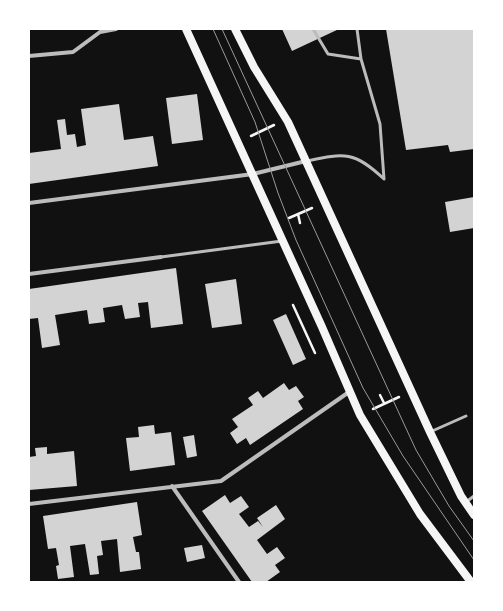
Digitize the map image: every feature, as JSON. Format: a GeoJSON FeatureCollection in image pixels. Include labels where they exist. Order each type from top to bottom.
{"type":"FeatureCollection","features":[{"type":"Feature","properties":{"kind":"main road"},"geometry":{"type":"LineString","coordinates":[[186,29],[322,326],[360,415],[420,514],[471,582]]}},
{"type":"Feature","properties":{"kind":"main road"},"geometry":{"type":"LineString","coordinates":[[235,29],[254,67],[286,120],[412,390],[430,432],[474,516]]}},
{"type":"Feature","properties":{"kind":"street"},"geometry":{"type":"LineString","coordinates":[[29,56],[73,52],[100,32],[116,29]]}},
{"type":"Feature","properties":{"kind":"street"},"geometry":{"type":"LineString","coordinates":[[29,203],[253,174],[306,161]]}},
{"type":"Feature","properties":{"kind":"street"},"geometry":{"type":"LineString","coordinates":[[29,274],[161,257]]}},
{"type":"Feature","properties":{"kind":"street"},"geometry":{"type":"LineString","coordinates":[[29,504],[221,481],[349,392]]}},
{"type":"Feature","properties":{"kind":"street"},"geometry":{"type":"LineString","coordinates":[[172,486],[238,582]]}},
{"type":"Feature","properties":{"kind":"lane"},"geometry":{"type":"LineString","coordinates":[[313,29],[328,54],[361,59]]}},
{"type":"Feature","properties":{"kind":"lane"},"geometry":{"type":"LineString","coordinates":[[306,161],[322,157],[347,156],[366,162],[384,179],[380,124],[361,59],[357,29]]}},
{"type":"Feature","properties":{"kind":"lane"},"geometry":{"type":"LineString","coordinates":[[161,257],[283,241]]}},
{"type":"Feature","properties":{"kind":"lane"},"geometry":{"type":"LineString","coordinates":[[430,432],[466,416]]}},
{"type":"Feature","properties":{"kind":"lane"},"geometry":{"type":"LineString","coordinates":[[466,503],[474,496]]}},
{"type":"Feature","properties":{"kind":"path"},"geometry":{"type":"LineString","coordinates":[[238,141],[286,120]]}},
{"type":"Feature","properties":{"kind":"path"},"geometry":{"type":"LineString","coordinates":[[275,223],[324,202]]}},
{"type":"Feature","properties":{"kind":"path"},"geometry":{"type":"LineString","coordinates":[[298,214],[300,223]]}},
{"type":"Feature","properties":{"kind":"path"},"geometry":{"type":"LineString","coordinates":[[360,415],[412,390]]}},
{"type":"Feature","properties":{"kind":"path"},"geometry":{"type":"LineString","coordinates":[[380,395],[384,403]]}},
{"type":"Feature","properties":{"kind":"building"},"geometry":{"type":"Polygon","coordinates":[[[282,29],[339,29],[292,51],[282,29]]]}},
{"type":"Feature","properties":{"kind":"building"},"geometry":{"type":"Polygon","coordinates":[[[386,29],[474,29],[474,149],[450,152],[448,145],[406,150],[386,29]]]}},
{"type":"Feature","properties":{"kind":"building"},"geometry":{"type":"Polygon","coordinates":[[[197,94],[203,140],[172,144],[166,98],[197,94]]]}},
{"type":"Feature","properties":{"kind":"building"},"geometry":{"type":"Polygon","coordinates":[[[119,104],[124,140],[153,136],[158,166],[29,184],[29,153],[61,149],[57,120],[65,119],[67,135],[75,134],[77,147],[86,145],[81,109],[119,104]]]}},
{"type":"Feature","properties":{"kind":"building"},"geometry":{"type":"Polygon","coordinates":[[[474,197],[474,228],[450,232],[445,202],[474,197]]]}},
{"type":"Feature","properties":{"kind":"building"},"geometry":{"type":"Polygon","coordinates":[[[176,268],[183,324],[151,328],[148,302],[138,303],[140,317],[125,319],[122,305],[103,308],[105,322],[89,324],[87,310],[55,315],[60,345],[42,348],[38,318],[29,319],[29,289],[176,268]]]}},
{"type":"Feature","properties":{"kind":"building"},"geometry":{"type":"Polygon","coordinates":[[[236,279],[242,324],[212,328],[205,284],[236,279]]]}},
{"type":"Feature","properties":{"kind":"building"},"geometry":{"type":"Polygon","coordinates":[[[286,314],[306,359],[293,365],[273,320],[286,314]]]}},
{"type":"Feature","properties":{"kind":"building"},"geometry":{"type":"Polygon","coordinates":[[[284,383],[289,390],[296,386],[304,397],[298,401],[303,409],[250,445],[246,438],[237,444],[230,433],[238,427],[232,419],[253,405],[248,398],[258,391],[263,398],[284,383]]]}},
{"type":"Feature","properties":{"kind":"building"},"geometry":{"type":"Polygon","coordinates":[[[154,425],[155,434],[171,432],[175,465],[130,471],[126,438],[139,437],[138,427],[154,425]]]}},
{"type":"Feature","properties":{"kind":"building"},"geometry":{"type":"Polygon","coordinates":[[[194,435],[197,456],[187,458],[183,437],[194,435]]]}},
{"type":"Feature","properties":{"kind":"building"},"geometry":{"type":"Polygon","coordinates":[[[47,447],[47,454],[74,451],[77,486],[29,490],[29,457],[36,456],[35,448],[47,447]]]}},
{"type":"Feature","properties":{"kind":"building"},"geometry":{"type":"Polygon","coordinates":[[[225,495],[230,503],[241,496],[249,507],[239,514],[249,527],[258,521],[263,527],[257,518],[276,505],[285,519],[257,540],[267,554],[277,547],[285,558],[275,565],[280,572],[266,582],[252,582],[202,511],[225,495]]]}},
{"type":"Feature","properties":{"kind":"building"},"geometry":{"type":"Polygon","coordinates":[[[137,502],[142,535],[133,537],[136,552],[139,552],[141,569],[120,572],[117,539],[101,541],[103,555],[97,556],[99,574],[90,575],[85,544],[70,546],[74,577],[58,579],[56,566],[59,565],[56,548],[48,549],[43,516],[137,502]]]}},
{"type":"Feature","properties":{"kind":"building"},"geometry":{"type":"Polygon","coordinates":[[[202,545],[205,558],[187,562],[184,548],[202,545]]]}},
{"type":"Feature","properties":{"kind":"tram line"},"geometry":{"type":"LineString","coordinates":[[213,29],[255,122],[278,193],[296,240],[363,388],[403,456],[474,560]]}},
{"type":"Feature","properties":{"kind":"tram line"},"geometry":{"type":"LineString","coordinates":[[222,29],[416,450],[449,506],[474,541]]}}]}
